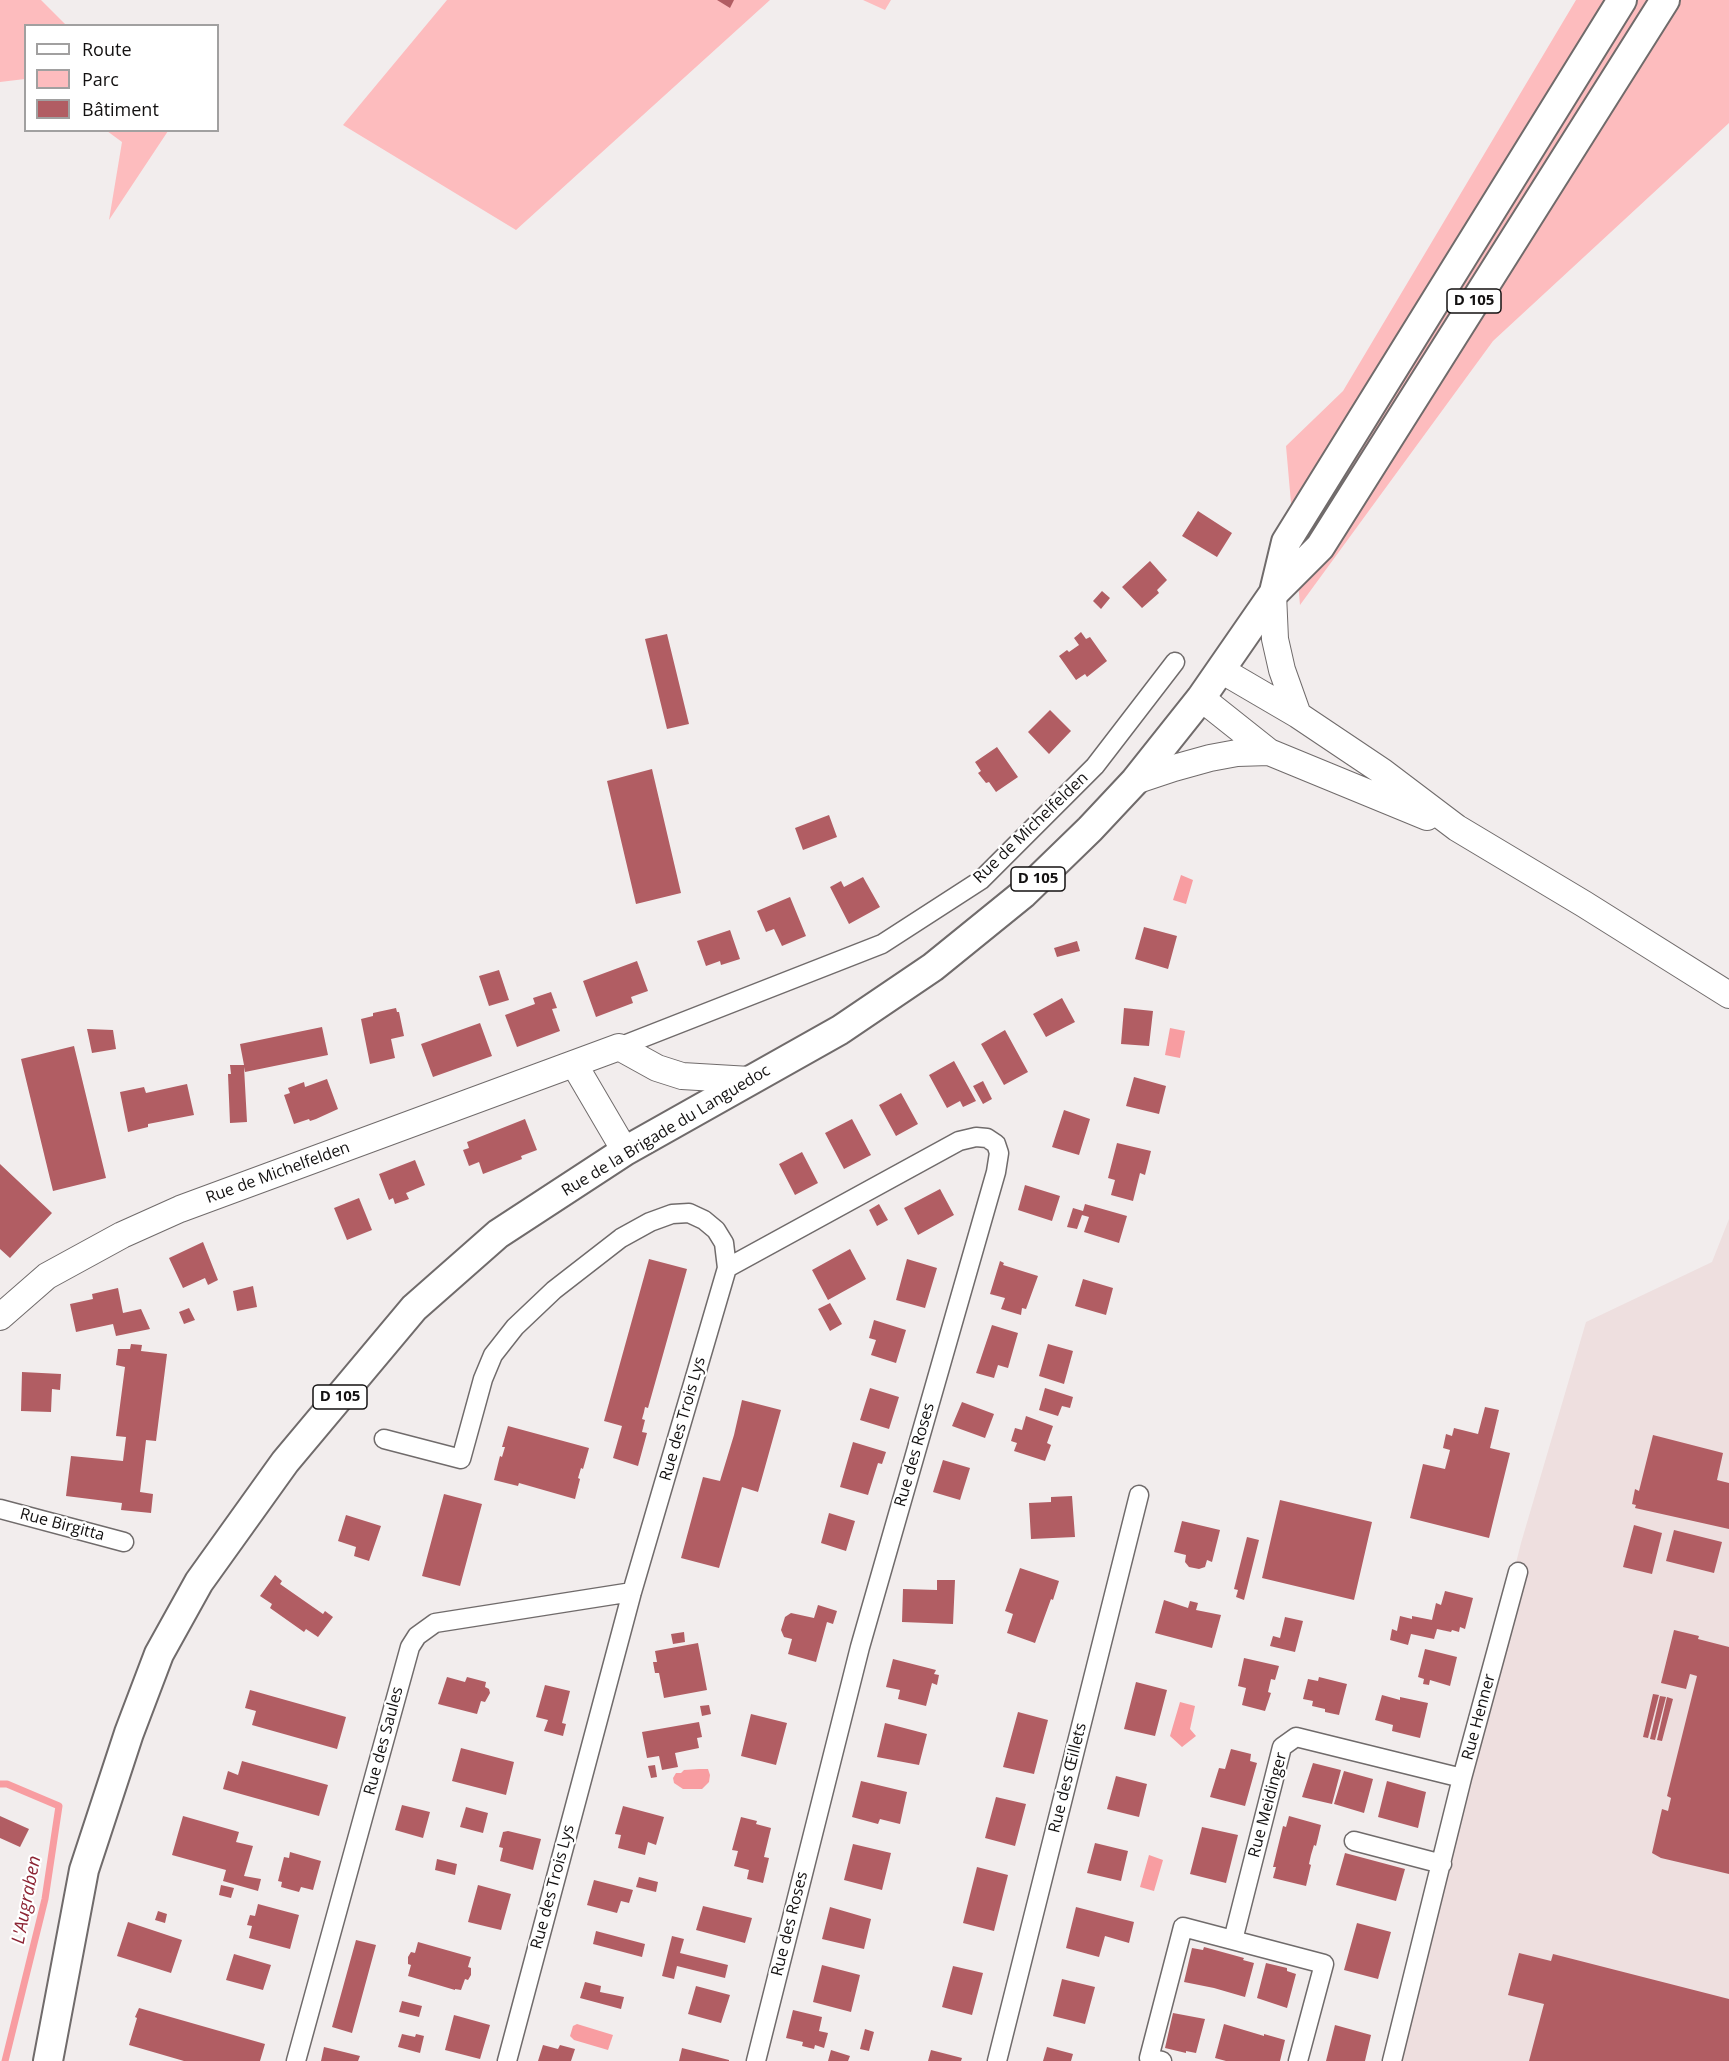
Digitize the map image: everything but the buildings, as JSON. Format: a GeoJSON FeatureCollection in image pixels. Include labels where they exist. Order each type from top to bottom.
{"type":"FeatureCollection","features":[{"type":"Feature","properties":{"kind":"main road","name":"D 105"},"geometry":{"type":"LineString","coordinates":[[1273,594],[1286,542],[1622,0]]}},
{"type":"Feature","properties":{"kind":"main road","name":"D 105"},"geometry":{"type":"LineString","coordinates":[[1135,781],[1201,698],[1273,594],[1320,547],[1665,0]]}},
{"type":"Feature","properties":{"kind":"main road"},"geometry":{"type":"LineString","coordinates":[[1273,594],[1275,639],[1282,670],[1298,715]]}},
{"type":"Feature","properties":{"kind":"main road"},"geometry":{"type":"LineString","coordinates":[[1221,670],[1298,715],[1383,772],[1457,828],[1729,995]]}},
{"type":"Feature","properties":{"kind":"main road"},"geometry":{"type":"LineString","coordinates":[[1201,698],[1269,752],[1457,828]]}},
{"type":"Feature","properties":{"kind":"main road"},"geometry":{"type":"LineString","coordinates":[[1135,781],[1210,758],[1238,753],[1269,752]]}},
{"type":"Feature","properties":{"kind":"main road","name":"Rue de la Brigade du Languedoc"},"geometry":{"type":"LineString","coordinates":[[48,2061],[84,1870],[129,1733],[159,1654],[199,1582],[285,1462],[414,1308],[498,1234],[625,1151],[840,1030],[933,967],[1023,894],[1090,829],[1135,781]]}},
{"type":"Feature","properties":{"kind":"main road"},"geometry":{"type":"LineString","coordinates":[[619,1047],[657,1068],[682,1076],[750,1080]]}},
{"type":"Feature","properties":{"kind":"main road","name":"Rue de Michelfelden"},"geometry":{"type":"LineString","coordinates":[[0,1317],[47,1276],[122,1235],[180,1209],[619,1047]]}},
{"type":"Feature","properties":{"kind":"main road"},"geometry":{"type":"LineString","coordinates":[[574,1064],[625,1151]]}},
{"type":"Feature","properties":{"kind":"street","name":"Rue de Michelfelden"},"geometry":{"type":"LineString","coordinates":[[619,1047],[882,944],[981,880],[1095,766],[1175,662]]}},
{"type":"Feature","properties":{"kind":"street","name":"Rue des Roses"},"geometry":{"type":"LineString","coordinates":[[727,1268],[959,1141],[976,1137],[987,1138],[996,1144],[999,1153],[996,1172],[860,1647],[756,2061]]}},
{"type":"Feature","properties":{"kind":"street","name":"Rue des Trois Lys"},"geometry":{"type":"LineString","coordinates":[[384,1439],[461,1459],[483,1379],[493,1355],[514,1327],[562,1284],[621,1238],[650,1222],[672,1214],[689,1213],[704,1220],[716,1230],[724,1243],[727,1268],[632,1592],[507,2061]]}},
{"type":"Feature","properties":{"kind":"street","name":"Rue des Œillets"},"geometry":{"type":"LineString","coordinates":[[997,2061],[1139,1495]]}},
{"type":"Feature","properties":{"kind":"street","name":"Rue Birgitta"},"geometry":{"type":"LineString","coordinates":[[0,1509],[124,1542]]}},
{"type":"Feature","properties":{"kind":"street","name":"Rue Henner"},"geometry":{"type":"LineString","coordinates":[[1392,2061],[1462,1778],[1518,1572]]}},
{"type":"Feature","properties":{"kind":"street","name":"Rue des Saules"},"geometry":{"type":"LineString","coordinates":[[296,2061],[410,1647],[417,1636],[435,1623],[632,1592]]}},
{"type":"Feature","properties":{"kind":"street","name":"Rue Meidinger"},"geometry":{"type":"LineString","coordinates":[[1233,1940],[1282,1748],[1296,1737],[1462,1778]]}},
{"type":"Feature","properties":{"kind":"street"},"geometry":{"type":"LineString","coordinates":[[1354,1841],[1442,1864]]}},
{"type":"Feature","properties":{"kind":"street"},"geometry":{"type":"LineString","coordinates":[[1162,2061],[1149,2058],[1183,1927],[1324,1964],[1298,2061]]}},
{"type":"Feature","properties":{"kind":"shaded area"},"geometry":{"type":"Polygon","coordinates":[[[1181,875],[1193,880],[1186,904],[1173,900],[1181,875]]]}},
{"type":"Feature","properties":{"kind":"shaded area"},"geometry":{"type":"Polygon","coordinates":[[[1170,1028],[1185,1031],[1180,1058],[1165,1055],[1170,1028]]]}},
{"type":"Feature","properties":{"kind":"shaded area"},"geometry":{"type":"Polygon","coordinates":[[[1729,1219],[1729,2061],[1397,2061],[1462,1778],[1521,1543],[1586,1322],[1712,1262],[1729,1219]]]}},
{"type":"Feature","properties":{"kind":"shaded area"},"geometry":{"type":"Polygon","coordinates":[[[1180,1702],[1195,1706],[1190,1729],[1196,1736],[1182,1747],[1170,1736],[1180,1702]]]}},
{"type":"Feature","properties":{"kind":"shaded area"},"geometry":{"type":"Polygon","coordinates":[[[708,1769],[709,1782],[702,1789],[683,1789],[674,1783],[673,1778],[676,1773],[684,1770],[708,1769]]]}},
{"type":"Feature","properties":{"kind":"shaded area"},"geometry":{"type":"Polygon","coordinates":[[[1149,1855],[1163,1860],[1154,1891],[1140,1887],[1149,1855]]]}},
{"type":"Feature","properties":{"kind":"shaded area"},"geometry":{"type":"Polygon","coordinates":[[[577,2024],[613,2035],[608,2050],[574,2040],[570,2036],[573,2026],[577,2024]]]}},
{"type":"Feature","properties":{"kind":"green space"},"geometry":{"type":"Polygon","coordinates":[[[0,0],[41,0],[65,24],[24,24],[24,79],[0,82],[0,0]]]}},
{"type":"Feature","properties":{"kind":"green space"},"geometry":{"type":"Polygon","coordinates":[[[447,0],[770,0],[516,230],[343,125],[447,0]]]}},
{"type":"Feature","properties":{"kind":"green space"},"geometry":{"type":"Polygon","coordinates":[[[863,0],[891,0],[885,10],[863,0]]]}},
{"type":"Feature","properties":{"kind":"green space"},"geometry":{"type":"Polygon","coordinates":[[[1576,0],[1729,0],[1729,123],[1493,341],[1300,605],[1286,446],[1343,391],[1576,0]]]}},
{"type":"Feature","properties":{"kind":"green space"},"geometry":{"type":"Polygon","coordinates":[[[108,132],[167,132],[109,220],[122,142],[108,132]]]}},
{"type":"Feature","properties":{"kind":"waterway","name":"L'Augraben"},"geometry":{"type":"LineString","coordinates":[[0,1784],[7,1784],[59,1806],[45,1899],[5,2061]]}}]}
